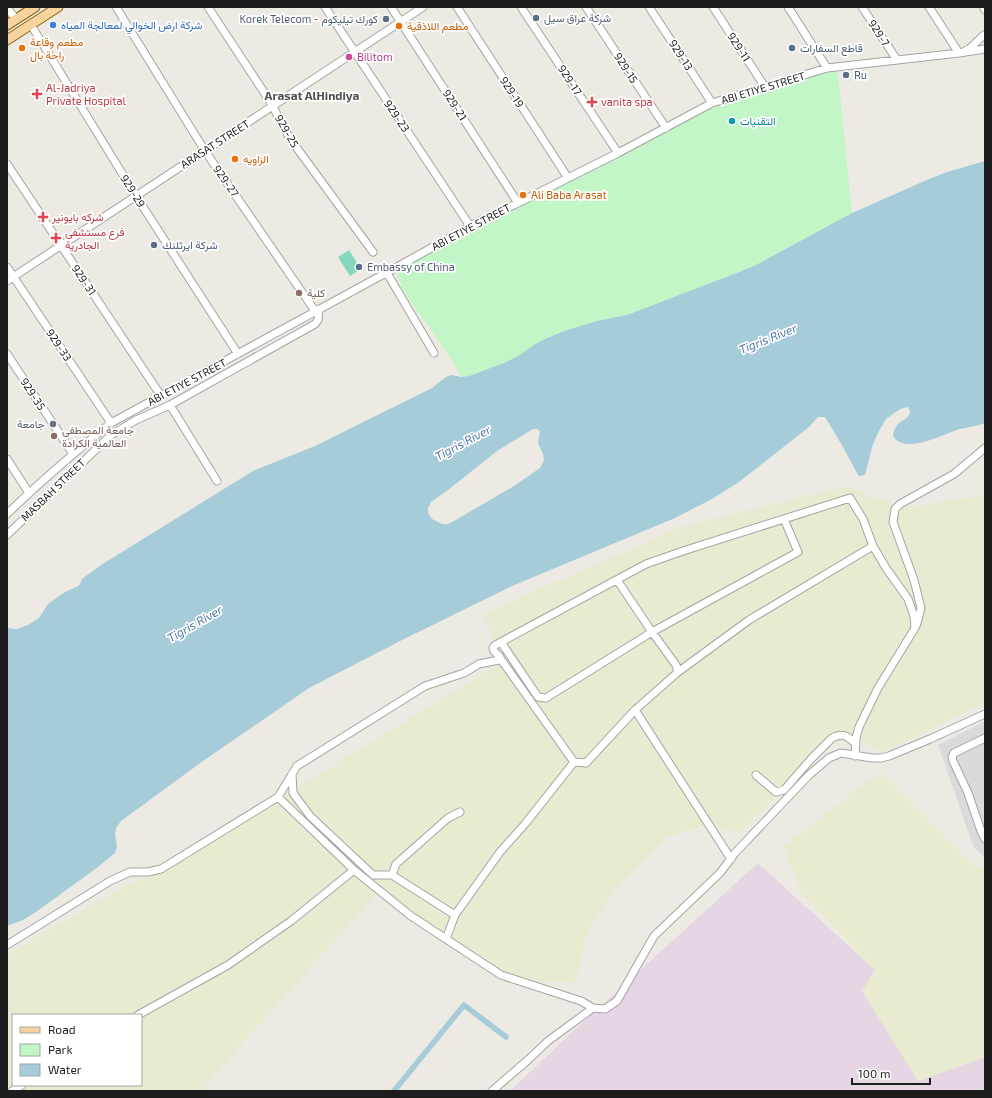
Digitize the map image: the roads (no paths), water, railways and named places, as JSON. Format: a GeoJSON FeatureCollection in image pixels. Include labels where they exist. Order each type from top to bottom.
{"type":"FeatureCollection","features":[{"type":"Feature","properties":{"kind":"main road"},"geometry":{"type":"LineString","coordinates":[[7,25],[35,7]]}},
{"type":"Feature","properties":{"kind":"main road"},"geometry":{"type":"LineString","coordinates":[[7,40],[58,7]]}},
{"type":"Feature","properties":{"kind":"street","name":"929-27"},"geometry":{"type":"LineString","coordinates":[[116,7],[205,151],[317,310]]}},
{"type":"Feature","properties":{"kind":"street","name":"929-25"},"geometry":{"type":"LineString","coordinates":[[208,7],[273,106],[290,140],[373,252]]}},
{"type":"Feature","properties":{"kind":"street","name":"929-23"},"geometry":{"type":"LineString","coordinates":[[325,7],[470,226]]}},
{"type":"Feature","properties":{"kind":"street","name":"929-21"},"geometry":{"type":"LineString","coordinates":[[391,7],[518,203]]}},
{"type":"Feature","properties":{"kind":"street","name":"ARASAT STREET"},"geometry":{"type":"LineString","coordinates":[[10,279],[423,7]]}},
{"type":"Feature","properties":{"kind":"street","name":"929-19"},"geometry":{"type":"LineString","coordinates":[[457,7],[568,178]]}},
{"type":"Feature","properties":{"kind":"street","name":"929-17"},"geometry":{"type":"LineString","coordinates":[[521,7],[618,153]]}},
{"type":"Feature","properties":{"kind":"street","name":"929-15"},"geometry":{"type":"LineString","coordinates":[[586,7],[666,128]]}},
{"type":"Feature","properties":{"kind":"street","name":"929-13"},"geometry":{"type":"LineString","coordinates":[[649,7],[712,103]]}},
{"type":"Feature","properties":{"kind":"street","name":"929-11"},"geometry":{"type":"LineString","coordinates":[[712,7],[765,87]]}},
{"type":"Feature","properties":{"kind":"street"},"geometry":{"type":"LineString","coordinates":[[788,7],[828,68]]}},
{"type":"Feature","properties":{"kind":"street","name":"929-7"},"geometry":{"type":"LineString","coordinates":[[862,7],[896,60]]}},
{"type":"Feature","properties":{"kind":"street"},"geometry":{"type":"LineString","coordinates":[[929,7],[959,54]]}},
{"type":"Feature","properties":{"kind":"street"},"geometry":{"type":"LineString","coordinates":[[7,8],[16,19]]}},
{"type":"Feature","properties":{"kind":"street","name":"929-29"},"geometry":{"type":"LineString","coordinates":[[31,25],[136,196],[238,354]]}},
{"type":"Feature","properties":{"kind":"street","name":"ABI ETIYE STREET"},"geometry":{"type":"LineString","coordinates":[[959,54],[969,48],[984,34]]}},
{"type":"Feature","properties":{"kind":"street","name":"ABI ETIYE STREET"},"geometry":{"type":"LineString","coordinates":[[7,514],[73,454],[111,423],[387,273],[470,226],[618,153],[712,103],[828,68],[959,54],[985,49]]}},
{"type":"Feature","properties":{"kind":"street","name":"929-31"},"geometry":{"type":"LineString","coordinates":[[7,164],[161,396]]}},
{"type":"Feature","properties":{"kind":"street","name":"929-33"},"geometry":{"type":"LineString","coordinates":[[7,267],[10,279],[111,423]]}},
{"type":"Feature","properties":{"kind":"street"},"geometry":{"type":"LineString","coordinates":[[387,273],[434,353]]}},
{"type":"Feature","properties":{"kind":"street","name":"MASBAH STREET"},"geometry":{"type":"LineString","coordinates":[[7,535],[111,435],[136,420],[170,405],[315,324],[318,320],[317,310]]}},
{"type":"Feature","properties":{"kind":"street","name":"929-35"},"geometry":{"type":"LineString","coordinates":[[7,354],[73,454]]}},
{"type":"Feature","properties":{"kind":"street"},"geometry":{"type":"LineString","coordinates":[[170,405],[217,481]]}},
{"type":"Feature","properties":{"kind":"street"},"geometry":{"type":"LineString","coordinates":[[104,428],[111,435]]}},
{"type":"Feature","properties":{"kind":"street"},"geometry":{"type":"LineString","coordinates":[[855,756],[856,734],[859,727],[878,688],[915,628],[921,608],[914,580],[893,522],[895,509],[900,504],[954,474],[985,448]]}},
{"type":"Feature","properties":{"kind":"street"},"geometry":{"type":"LineString","coordinates":[[7,459],[29,493]]}},
{"type":"Feature","properties":{"kind":"street"},"geometry":{"type":"LineString","coordinates":[[873,546],[749,620],[678,672],[634,710],[586,763],[574,762],[493,648],[501,642],[646,564],[850,498],[863,519],[873,546],[886,568],[908,599],[914,616],[915,628]]}},
{"type":"Feature","properties":{"kind":"street"},"geometry":{"type":"LineString","coordinates":[[501,642],[538,697],[546,698],[652,632],[798,552],[784,519]]}},
{"type":"Feature","properties":{"kind":"street"},"geometry":{"type":"LineString","coordinates":[[617,580],[676,665],[678,672]]}},
{"type":"Feature","properties":{"kind":"street"},"geometry":{"type":"LineString","coordinates":[[7,945],[110,881],[130,872],[148,872],[161,869],[278,797],[297,766],[425,686],[464,673],[480,664],[498,660],[500,658]]}},
{"type":"Feature","properties":{"kind":"street"},"geometry":{"type":"LineString","coordinates":[[634,710],[731,859]]}},
{"type":"Feature","properties":{"kind":"street"},"geometry":{"type":"LineString","coordinates":[[278,797],[354,870],[411,916],[501,976],[581,1001],[593,1008],[605,1008],[617,1001],[654,936],[720,873],[731,859],[809,775],[829,758],[841,753],[872,758],[889,756],[985,714]]}},
{"type":"Feature","properties":{"kind":"street"},"geometry":{"type":"LineString","coordinates":[[756,775],[776,792],[784,790],[811,758],[832,738],[844,735],[849,737],[856,744]]}},
{"type":"Feature","properties":{"kind":"street"},"geometry":{"type":"LineString","coordinates":[[985,738],[954,753],[952,757],[968,793],[985,839]]}},
{"type":"Feature","properties":{"kind":"street"},"geometry":{"type":"LineString","coordinates":[[446,939],[455,915],[500,852],[525,824],[574,762]]}},
{"type":"Feature","properties":{"kind":"street"},"geometry":{"type":"LineString","coordinates":[[292,774],[293,793],[310,816],[373,875],[392,875],[455,915]]}},
{"type":"Feature","properties":{"kind":"street"},"geometry":{"type":"LineString","coordinates":[[392,875],[396,864],[448,818],[460,812]]}},
{"type":"Feature","properties":{"kind":"street"},"geometry":{"type":"LineString","coordinates":[[140,1014],[228,965],[291,921],[354,870]]}},
{"type":"Feature","properties":{"kind":"street"},"geometry":{"type":"LineString","coordinates":[[492,1091],[529,1060],[548,1041],[593,1008]]}},
{"type":"Feature","properties":{"kind":"water","name":"Tigris River"},"geometry":{"type":"Polygon","coordinates":[[[985,161],[985,423],[960,429],[925,442],[906,444],[899,442],[893,436],[894,430],[898,424],[908,417],[910,413],[908,407],[900,409],[886,419],[873,444],[865,475],[860,476],[858,475],[825,417],[818,417],[809,427],[739,482],[712,499],[675,518],[512,586],[309,688],[203,761],[121,821],[116,828],[115,834],[117,847],[115,853],[36,912],[23,920],[7,926],[8,628],[17,629],[28,625],[39,618],[48,604],[65,592],[78,586],[82,579],[101,565],[253,471],[315,446],[432,388],[446,377],[452,375],[461,377],[469,376],[504,363],[545,339],[564,331],[597,321],[627,315],[739,272],[756,265],[852,213],[947,172],[985,161]],[[533,429],[497,451],[431,502],[428,512],[432,519],[442,524],[448,524],[514,486],[540,468],[544,460],[538,443],[540,431],[533,429]]]}},
{"type":"Feature","properties":{"kind":"waterway"},"geometry":{"type":"LineString","coordinates":[[394,1091],[464,1005],[506,1037]]}},
{"type":"Feature","properties":{"kind":"place","name":"شركة عراق سيل"},"geometry":{"type":"Point","coordinates":[536,18]}},
{"type":"Feature","properties":{"kind":"place","name":"Korek Telecom - كورك تيليكوم"},"geometry":{"type":"Point","coordinates":[386,19]}},
{"type":"Feature","properties":{"kind":"place","name":"شركة ارض الخوالي لمعالجة المياه"},"geometry":{"type":"Point","coordinates":[53,25]}},
{"type":"Feature","properties":{"kind":"place","name":"مطعم اللاذقية"},"geometry":{"type":"Point","coordinates":[399,26]}},
{"type":"Feature","properties":{"kind":"place","name":"مطعم وقاعة راحة بال"},"geometry":{"type":"Point","coordinates":[22,48]}},
{"type":"Feature","properties":{"kind":"place","name":"قاطع السفارات"},"geometry":{"type":"Point","coordinates":[792,48]}},
{"type":"Feature","properties":{"kind":"place","name":"Bilitom"},"geometry":{"type":"Point","coordinates":[349,57]}},
{"type":"Feature","properties":{"kind":"place","name":"Ru"},"geometry":{"type":"Point","coordinates":[846,75]}},
{"type":"Feature","properties":{"kind":"place","name":"Al-Jadriya Private Hospital"},"geometry":{"type":"Point","coordinates":[37,94]}},
{"type":"Feature","properties":{"kind":"place","name":"vanita spa"},"geometry":{"type":"Point","coordinates":[592,102]}},
{"type":"Feature","properties":{"kind":"place","name":"التقنيات"},"geometry":{"type":"Point","coordinates":[732,121]}},
{"type":"Feature","properties":{"kind":"place","name":"الزاويه"},"geometry":{"type":"Point","coordinates":[235,159]}},
{"type":"Feature","properties":{"kind":"place","name":"Ali Baba Arasat"},"geometry":{"type":"Point","coordinates":[523,195]}},
{"type":"Feature","properties":{"kind":"place","name":"شركه بايونير"},"geometry":{"type":"Point","coordinates":[43,217]}},
{"type":"Feature","properties":{"kind":"place","name":"فرع مستشفى الجادرية"},"geometry":{"type":"Point","coordinates":[56,238]}},
{"type":"Feature","properties":{"kind":"place","name":"شركة ايرثلنك"},"geometry":{"type":"Point","coordinates":[154,245]}},
{"type":"Feature","properties":{"kind":"place","name":"Embassy of China"},"geometry":{"type":"Point","coordinates":[359,267]}},
{"type":"Feature","properties":{"kind":"place","name":"كلية"},"geometry":{"type":"Point","coordinates":[299,293]}},
{"type":"Feature","properties":{"kind":"place","name":"جامعة"},"geometry":{"type":"Point","coordinates":[53,424]}},
{"type":"Feature","properties":{"kind":"place","name":"جامعة المصطفى العالمية الكرادة"},"geometry":{"type":"Point","coordinates":[54,436]}},
{"type":"Feature","properties":{"kind":"district","name":"Arasat AlHindiya"},"geometry":{"type":"Point","coordinates":[312,96]}}]}
